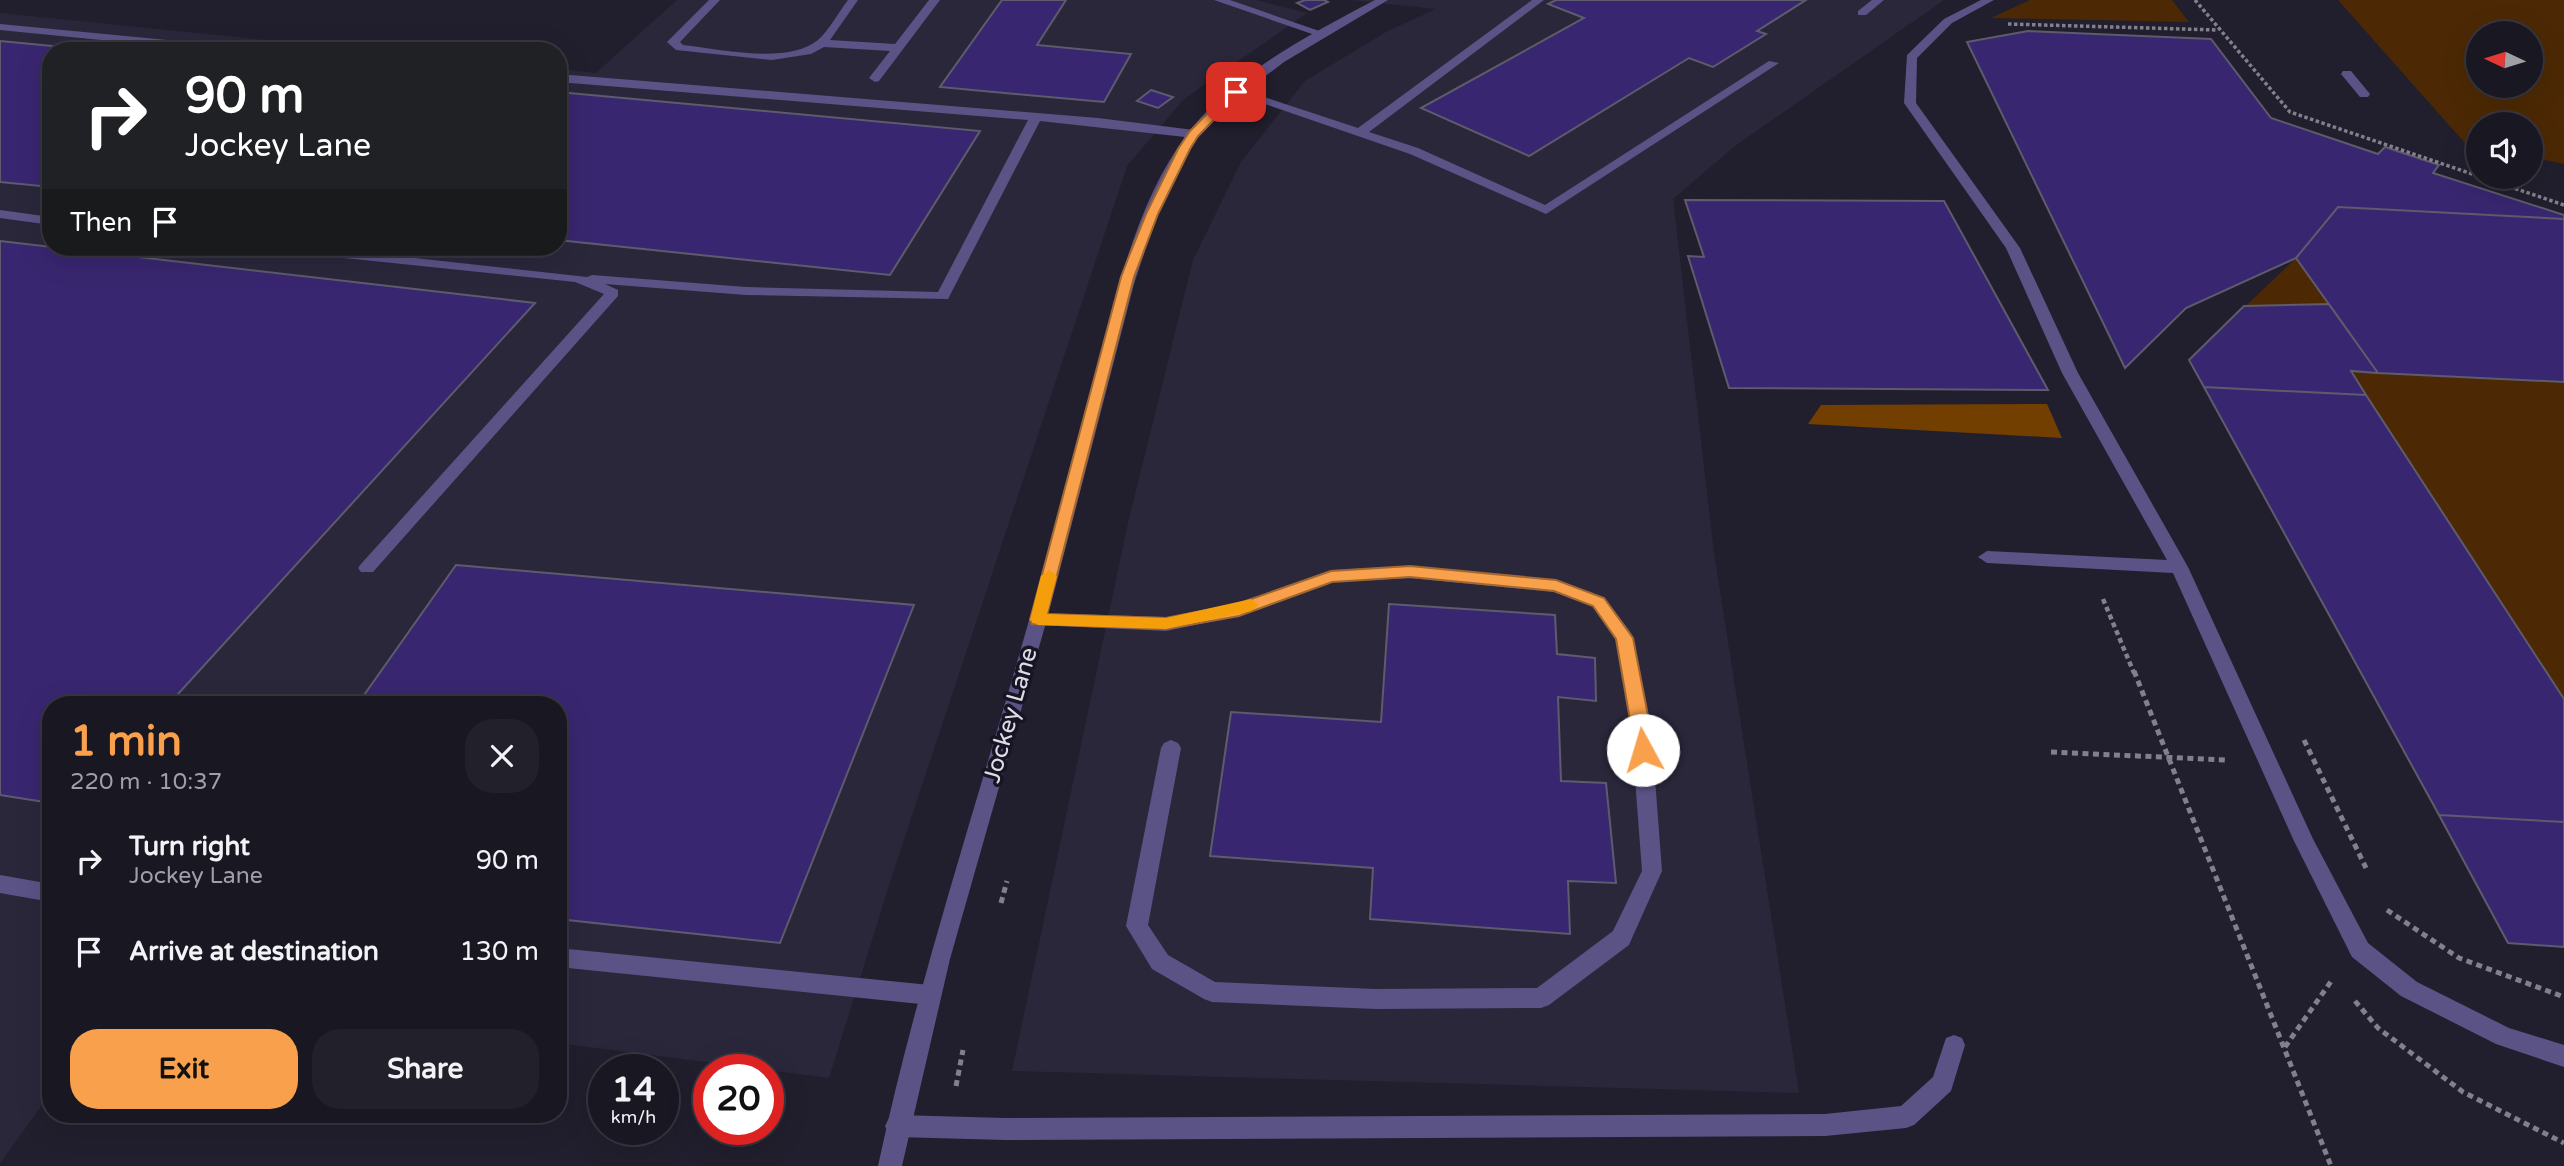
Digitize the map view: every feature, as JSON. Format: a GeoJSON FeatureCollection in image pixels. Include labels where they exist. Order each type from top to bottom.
{"type":"FeatureCollection","features":[{"type":"Feature","properties":{"kind":"street"},"geometry":{"type":"LineString","coordinates":[[715,0],[673,42],[680,48],[784,57],[805,53],[821,43],[853,0]]}},
{"type":"Feature","properties":{"kind":"street"},"geometry":{"type":"LineString","coordinates":[[875,78],[935,0]]}},
{"type":"Feature","properties":{"kind":"street"},"geometry":{"type":"LineString","coordinates":[[1219,0],[1319,33]]}},
{"type":"Feature","properties":{"kind":"street","name":"Jockey Lane"},"geometry":{"type":"LineString","coordinates":[[890,1166],[897,1126],[930,995],[1038,620],[1128,277],[1157,202],[1194,134],[1236,92],[1319,33],[1383,0]]}},
{"type":"Feature","properties":{"kind":"street"},"geometry":{"type":"LineString","coordinates":[[1360,133],[1539,0]]}},
{"type":"Feature","properties":{"kind":"street"},"geometry":{"type":"LineString","coordinates":[[1862,13],[1879,0]]}},
{"type":"Feature","properties":{"kind":"street"},"geometry":{"type":"LineString","coordinates":[[1989,0],[1948,21],[1910,57],[1910,103],[2013,248],[2070,373],[2179,567],[2268,762],[2360,950],[2409,989],[2504,1037],[2564,1056]]}},
{"type":"Feature","properties":{"kind":"street"},"geometry":{"type":"LineString","coordinates":[[0,27],[157,42]]}},
{"type":"Feature","properties":{"kind":"street"},"geometry":{"type":"LineString","coordinates":[[821,43],[897,48]]}},
{"type":"Feature","properties":{"kind":"street"},"geometry":{"type":"LineString","coordinates":[[1236,92],[1414,151],[1546,210],[1773,63]]}},
{"type":"Feature","properties":{"kind":"street"},"geometry":{"type":"LineString","coordinates":[[2347,74],[2364,94]]}},
{"type":"Feature","properties":{"kind":"street"},"geometry":{"type":"LineString","coordinates":[[567,79],[1036,117],[1194,134]]}},
{"type":"Feature","properties":{"kind":"street"},"geometry":{"type":"LineString","coordinates":[[364,256],[578,278],[746,291],[943,296],[1036,117]]}},
{"type":"Feature","properties":{"kind":"street"},"geometry":{"type":"LineString","coordinates":[[0,214],[42,220]]}},
{"type":"Feature","properties":{"kind":"street"},"geometry":{"type":"LineString","coordinates":[[367,568],[613,293],[578,278]]}},
{"type":"Feature","properties":{"kind":"street"},"geometry":{"type":"LineString","coordinates":[[1987,557],[2179,567]]}},
{"type":"Feature","properties":{"kind":"street"},"geometry":{"type":"LineString","coordinates":[[1038,620],[1166,624],[1239,610],[1331,576],[1410,572],[1556,586],[1599,602],[1625,638],[1641,726],[1652,871],[1621,938],[1541,998],[1376,999],[1212,992],[1160,962],[1136,926],[1171,748]]}},
{"type":"Feature","properties":{"kind":"street"},"geometry":{"type":"LineString","coordinates":[[0,884],[42,891]]}},
{"type":"Feature","properties":{"kind":"street"},"geometry":{"type":"LineString","coordinates":[[567,958],[930,995]]}},
{"type":"Feature","properties":{"kind":"street"},"geometry":{"type":"LineString","coordinates":[[897,1126],[1019,1129],[1825,1125],[1906,1117],[1943,1083],[1954,1045]]}},
{"type":"Feature","properties":{"kind":"path"},"geometry":{"type":"LineString","coordinates":[[2194,0],[2290,112],[2466,172]]}},
{"type":"Feature","properties":{"kind":"path"},"geometry":{"type":"LineString","coordinates":[[1948,21],[2218,30]]}},
{"type":"Feature","properties":{"kind":"path"},"geometry":{"type":"LineString","coordinates":[[2517,189],[2564,205]]}},
{"type":"Feature","properties":{"kind":"path"},"geometry":{"type":"LineString","coordinates":[[2087,562],[2170,758],[2331,1166]]}},
{"type":"Feature","properties":{"kind":"path"},"geometry":{"type":"LineString","coordinates":[[2303,738],[2368,873]]}},
{"type":"Feature","properties":{"kind":"path"},"geometry":{"type":"LineString","coordinates":[[2051,752],[2268,762]]}},
{"type":"Feature","properties":{"kind":"path"},"geometry":{"type":"LineString","coordinates":[[998,912],[1009,874]]}},
{"type":"Feature","properties":{"kind":"path"},"geometry":{"type":"LineString","coordinates":[[2386,909],[2459,958],[2564,997]]}},
{"type":"Feature","properties":{"kind":"path"},"geometry":{"type":"LineString","coordinates":[[949,1127],[965,1037]]}},
{"type":"Feature","properties":{"kind":"shaded area"},"geometry":{"type":"Polygon","coordinates":[[[677,0],[1256,0],[1307,13],[1184,99],[1127,166],[891,879],[829,1078],[784,1072],[784,1054],[693,1054],[693,1060],[679,1059],[679,1054],[643,1054],[567,1044],[567,696],[42,696],[42,1105],[0,1163],[0,13],[285,42],[42,42],[42,256],[567,256],[567,70],[596,73],[677,0]]]}},
{"type":"Feature","properties":{"kind":"shaded area"},"geometry":{"type":"Polygon","coordinates":[[[1351,0],[1944,0],[1735,146],[1673,199],[1714,553],[1799,1093],[1012,1071],[1128,523],[1193,260],[1241,162],[1305,81],[1386,32],[1436,9],[1351,0]]]}},
{"type":"Feature","properties":{"kind":"shaded area"},"geometry":{"type":"Polygon","coordinates":[[[2030,0],[2172,0],[2189,22],[1991,18],[2030,0]]]}},
{"type":"Feature","properties":{"kind":"shaded area"},"geometry":{"type":"Polygon","coordinates":[[[2338,0],[2564,0],[2564,164],[2543,160],[2543,112],[2466,112],[2466,142],[2338,0]]]}},
{"type":"Feature","properties":{"kind":"shaded area"},"geometry":{"type":"Polygon","coordinates":[[[2338,207],[2564,219],[2564,947],[2508,943],[2189,360],[2296,258],[2338,207]]]}},
{"type":"Feature","properties":{"kind":"shaded area"},"geometry":{"type":"Polygon","coordinates":[[[2047,404],[2062,438],[1808,424],[1821,405],[2047,404]]]}},
{"type":"Feature","properties":{"kind":"building"},"geometry":{"type":"Polygon","coordinates":[[[1002,0],[1066,0],[1037,45],[1131,54],[1104,102],[940,87],[1002,0]]]}},
{"type":"Feature","properties":{"kind":"building"},"geometry":{"type":"Polygon","coordinates":[[[1305,0],[1328,2],[1310,10],[1297,3],[1305,0]]]}},
{"type":"Feature","properties":{"kind":"building"},"geometry":{"type":"Polygon","coordinates":[[[1556,0],[1806,0],[1757,31],[1766,34],[1713,67],[1689,58],[1529,156],[1421,108],[1584,18],[1548,4],[1556,0]]]}},
{"type":"Feature","properties":{"kind":"building"},"geometry":{"type":"Polygon","coordinates":[[[2028,31],[2211,39],[2271,118],[2378,154],[2385,147],[2439,165],[2433,173],[2466,184],[2466,189],[2483,189],[2564,215],[2564,219],[2338,207],[2296,258],[2186,308],[2125,368],[1967,42],[2028,31]]]}},
{"type":"Feature","properties":{"kind":"building"},"geometry":{"type":"Polygon","coordinates":[[[0,41],[42,45],[42,186],[0,182],[0,41]]]}},
{"type":"Feature","properties":{"kind":"building"},"geometry":{"type":"Polygon","coordinates":[[[1151,90],[1173,97],[1158,108],[1137,101],[1151,90]]]}},
{"type":"Feature","properties":{"kind":"building"},"geometry":{"type":"Polygon","coordinates":[[[567,93],[980,131],[890,275],[567,241],[567,93]]]}},
{"type":"Feature","properties":{"kind":"building"},"geometry":{"type":"Polygon","coordinates":[[[1685,200],[1944,201],[2048,390],[1729,388],[1688,256],[1704,257],[1685,200]]]}},
{"type":"Feature","properties":{"kind":"building"},"geometry":{"type":"Polygon","coordinates":[[[2338,207],[2564,219],[2564,382],[2378,373],[2296,258],[2338,207]]]}},
{"type":"Feature","properties":{"kind":"building"},"geometry":{"type":"Polygon","coordinates":[[[0,241],[42,246],[42,256],[129,256],[535,303],[176,696],[42,696],[42,802],[0,795],[0,241]]]}},
{"type":"Feature","properties":{"kind":"building"},"geometry":{"type":"Polygon","coordinates":[[[2329,304],[2378,373],[2351,371],[2366,395],[2204,387],[2189,360],[2244,306],[2329,304]]]}},
{"type":"Feature","properties":{"kind":"building"},"geometry":{"type":"Polygon","coordinates":[[[2204,387],[2366,395],[2564,699],[2564,822],[2439,815],[2204,387]]]}},
{"type":"Feature","properties":{"kind":"building"},"geometry":{"type":"Polygon","coordinates":[[[456,565],[914,605],[780,943],[567,920],[567,696],[363,696],[456,565]]]}},
{"type":"Feature","properties":{"kind":"building"},"geometry":{"type":"Polygon","coordinates":[[[1389,604],[1555,615],[1557,654],[1595,658],[1596,701],[1558,697],[1561,781],[1606,783],[1616,883],[1568,881],[1570,934],[1370,919],[1373,868],[1210,856],[1231,712],[1381,722],[1389,604]]]}},
{"type":"Feature","properties":{"kind":"building"},"geometry":{"type":"Polygon","coordinates":[[[2439,815],[2564,822],[2564,947],[2508,943],[2439,815]]]}},
{"type":"Feature","properties":{"kind":"slow traffic"},"geometry":{"type":"LineString","coordinates":[[1049,576],[1038,620],[1166,624],[1239,610],[1251,605]]}},
{"type":"Feature","properties":{"kind":"route"},"geometry":{"type":"LineString","coordinates":[[1236,92],[1194,134],[1184,149],[1152,214],[1128,277],[1038,620],[1166,624],[1239,610],[1331,576],[1410,572],[1556,586],[1599,602],[1625,638],[1643,750]]}}]}
